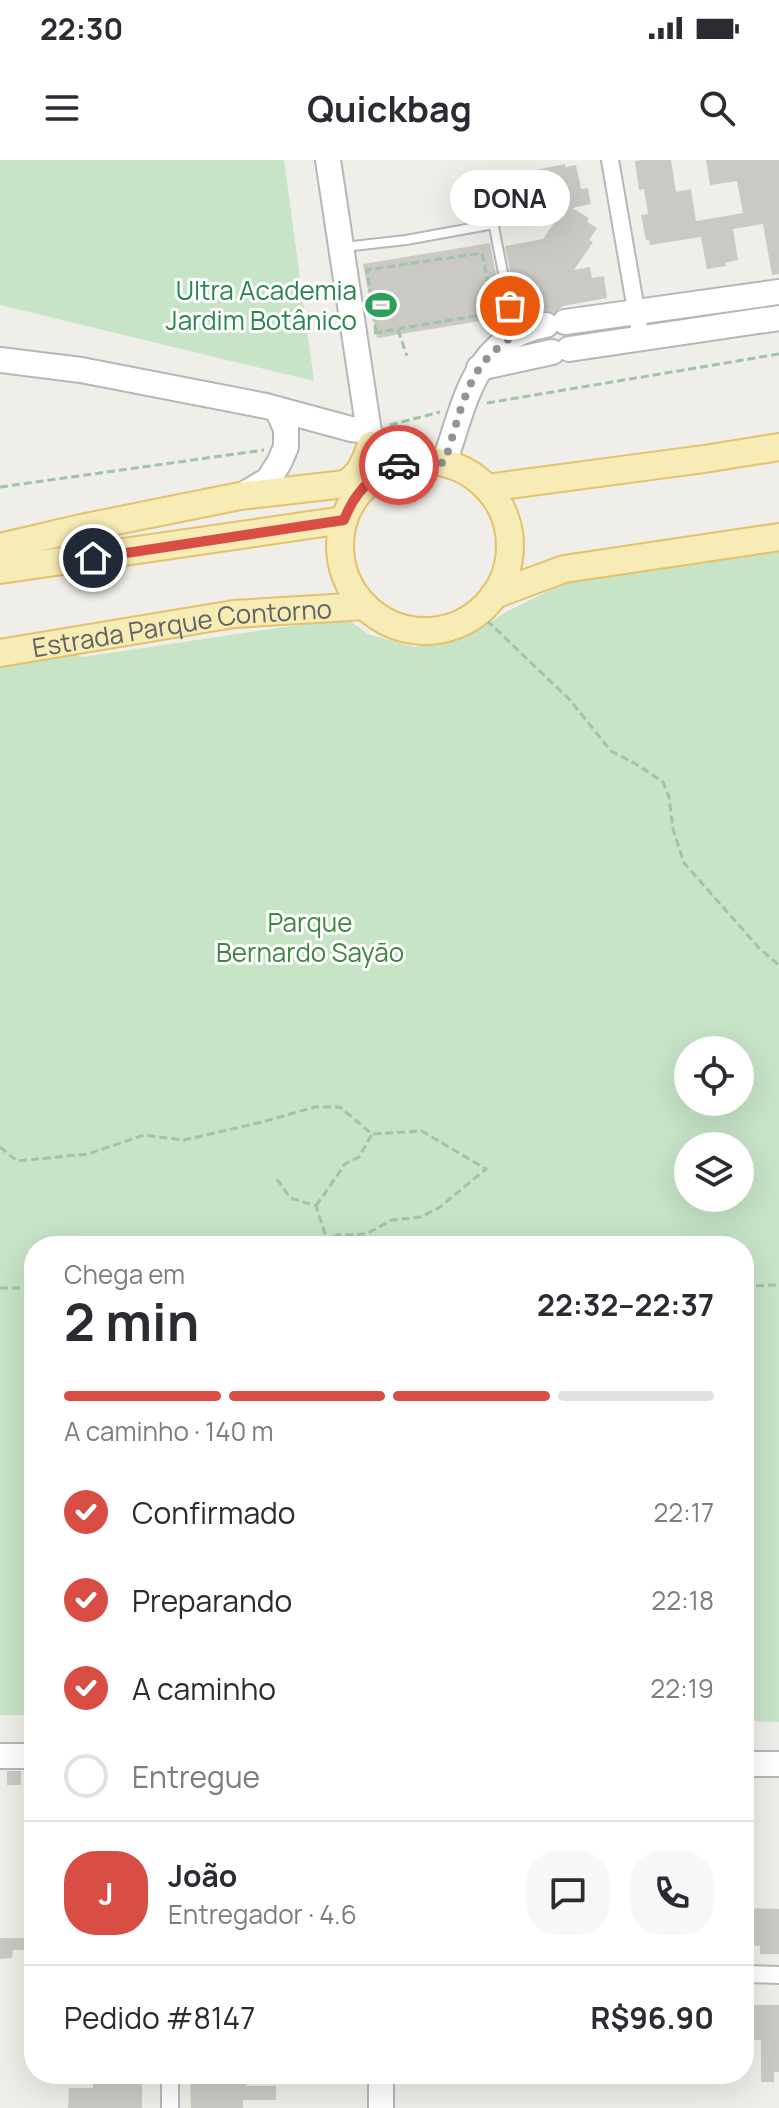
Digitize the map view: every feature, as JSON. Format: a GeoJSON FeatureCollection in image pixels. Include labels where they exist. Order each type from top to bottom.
{"type":"FeatureCollection","features":[{"type":"Feature","properties":{"kind":"main road"},"geometry":{"type":"LineString","coordinates":[[8,544],[240,496],[345,484],[363,466],[370,438]]}},
{"type":"Feature","properties":{"kind":"main road"},"geometry":{"type":"LineString","coordinates":[[487,488],[779,447]]}},
{"type":"Feature","properties":{"kind":"main road"},"geometry":{"type":"LineString","coordinates":[[486,604],[506,572],[510,543],[503,514],[487,488],[460,469],[427,461],[394,467],[369,481],[354,499],[344,520],[340,551],[342,566],[347,580],[365,606],[378,617],[411,630],[429,631],[455,625],[486,604],[564,569],[779,537]]}},
{"type":"Feature","properties":{"kind":"main road"},"geometry":{"type":"LineString","coordinates":[[0,570],[344,520]]}},
{"type":"Feature","properties":{"kind":"main road","name":"Estrada Parque Contorno"},"geometry":{"type":"LineString","coordinates":[[0,653],[234,614],[365,606]]}},
{"type":"Feature","properties":{"kind":"street"},"geometry":{"type":"LineString","coordinates":[[328,160],[370,438],[379,474]]}},
{"type":"Feature","properties":{"kind":"street"},"geometry":{"type":"LineString","coordinates":[[610,160],[641,339]]}},
{"type":"Feature","properties":{"kind":"street"},"geometry":{"type":"LineString","coordinates":[[517,346],[533,327],[779,292]]}},
{"type":"Feature","properties":{"kind":"street"},"geometry":{"type":"LineString","coordinates":[[444,463],[462,407],[479,368],[499,346],[561,350],[779,318]]}},
{"type":"Feature","properties":{"kind":"street"},"geometry":{"type":"LineString","coordinates":[[0,360],[81,370],[277,409],[351,429],[370,438]]}},
{"type":"Feature","properties":{"kind":"street"},"geometry":{"type":"LineString","coordinates":[[240,496],[268,480],[286,447],[286,429],[277,409]]}},
{"type":"Feature","properties":{"kind":"street"},"geometry":{"type":"LineString","coordinates":[[0,1756],[24,1756]]}},
{"type":"Feature","properties":{"kind":"street"},"geometry":{"type":"LineString","coordinates":[[754,1764],[779,1764]]}},
{"type":"Feature","properties":{"kind":"street"},"geometry":{"type":"LineString","coordinates":[[754,1974],[779,1975]]}},
{"type":"Feature","properties":{"kind":"street"},"geometry":{"type":"LineString","coordinates":[[170,2084],[170,2108]]}},
{"type":"Feature","properties":{"kind":"street"},"geometry":{"type":"LineString","coordinates":[[381,2084],[381,2108]]}},
{"type":"Feature","properties":{"kind":"lane"},"geometry":{"type":"LineString","coordinates":[[488,196],[517,346]]}},
{"type":"Feature","properties":{"kind":"lane"},"geometry":{"type":"LineString","coordinates":[[342,248],[494,224]]}},
{"type":"Feature","properties":{"kind":"path"},"geometry":{"type":"LineString","coordinates":[[482,253],[494,312],[398,330],[374,334],[367,270],[482,253]]}},
{"type":"Feature","properties":{"kind":"path"},"geometry":{"type":"LineString","coordinates":[[487,314],[491,328]]}},
{"type":"Feature","properties":{"kind":"path"},"geometry":{"type":"LineString","coordinates":[[398,330],[407,356]]}},
{"type":"Feature","properties":{"kind":"path"},"geometry":{"type":"LineString","coordinates":[[370,438],[462,407],[779,354]]}},
{"type":"Feature","properties":{"kind":"path"},"geometry":{"type":"LineString","coordinates":[[0,487],[286,447]]}},
{"type":"Feature","properties":{"kind":"path"},"geometry":{"type":"LineString","coordinates":[[486,604],[611,751],[663,782],[684,863],[759,948],[779,965]]}},
{"type":"Feature","properties":{"kind":"path"},"geometry":{"type":"LineString","coordinates":[[0,1147],[17,1161],[88,1154],[144,1135],[184,1140],[315,1107],[340,1107],[372,1134],[422,1131],[486,1169],[440,1207],[421,1217],[392,1220],[366,1234],[335,1236]]}},
{"type":"Feature","properties":{"kind":"path"},"geometry":{"type":"LineString","coordinates":[[316,1206],[345,1164],[359,1157],[372,1134]]}},
{"type":"Feature","properties":{"kind":"path"},"geometry":{"type":"LineString","coordinates":[[277,1179],[290,1198],[316,1206]]}},
{"type":"Feature","properties":{"kind":"path"},"geometry":{"type":"LineString","coordinates":[[316,1206],[326,1236]]}},
{"type":"Feature","properties":{"kind":"path"},"geometry":{"type":"LineString","coordinates":[[754,1286],[779,1285]]}},
{"type":"Feature","properties":{"kind":"path"},"geometry":{"type":"LineString","coordinates":[[0,1288],[24,1288]]}},
{"type":"Feature","properties":{"kind":"green space"},"geometry":{"type":"Polygon","coordinates":[[[0,160],[284,160],[314,381],[0,305],[0,160]]]}},
{"type":"Feature","properties":{"kind":"green space","name":"Parque Bernardo Sayão"},"geometry":{"type":"Polygon","coordinates":[[[779,546],[779,1722],[754,1721],[754,1236],[24,1236],[24,1715],[0,1715],[0,652],[53,643],[82,657],[346,618],[368,634],[414,647],[465,638],[508,611],[579,576],[779,546]]]}},
{"type":"Feature","properties":{"kind":"building"},"geometry":{"type":"Polygon","coordinates":[[[671,160],[676,192],[691,189],[696,221],[743,213],[737,181],[710,185],[706,160],[779,160],[779,274],[772,275],[763,224],[733,229],[738,260],[725,263],[726,266],[707,269],[701,237],[650,245],[641,215],[648,214],[644,189],[639,190],[635,161],[671,160]]]}},
{"type":"Feature","properties":{"kind":"building"},"geometry":{"type":"Polygon","coordinates":[[[565,164],[565,167],[576,165],[581,189],[588,188],[591,204],[572,208],[589,218],[587,222],[597,228],[589,240],[593,242],[574,270],[590,267],[592,278],[604,276],[607,298],[563,306],[554,313],[543,310],[521,316],[518,314],[505,246],[543,239],[563,210],[505,220],[501,198],[529,192],[527,182],[536,180],[535,170],[565,164]]]}},
{"type":"Feature","properties":{"kind":"building"},"geometry":{"type":"Polygon","coordinates":[[[490,243],[504,317],[377,338],[363,264],[490,243]]]}},
{"type":"Feature","properties":{"kind":"building"},"geometry":{"type":"Polygon","coordinates":[[[7,1771],[21,1771],[21,1785],[7,1785],[7,1771]]]}},
{"type":"Feature","properties":{"kind":"building"},"geometry":{"type":"Polygon","coordinates":[[[754,1908],[779,1909],[779,1954],[760,1954],[760,1946],[754,1946],[754,1908]]]}},
{"type":"Feature","properties":{"kind":"building"},"geometry":{"type":"Polygon","coordinates":[[[0,1938],[24,1938],[24,1950],[13,1950],[12,1958],[0,1959],[0,1938]]]}},
{"type":"Feature","properties":{"kind":"building"},"geometry":{"type":"Polygon","coordinates":[[[754,2005],[779,2005],[779,2072],[774,2072],[774,2082],[761,2082],[761,2040],[754,2040],[754,2005]]]}},
{"type":"Feature","properties":{"kind":"building"},"geometry":{"type":"Polygon","coordinates":[[[93,2084],[142,2084],[142,2108],[68,2108],[69,2088],[93,2088],[93,2084]]]}},
{"type":"Feature","properties":{"kind":"building"},"geometry":{"type":"Polygon","coordinates":[[[190,2084],[276,2086],[276,2100],[243,2100],[243,2108],[191,2108],[190,2084]]]}},
{"type":"Feature","properties":{"kind":"way so far"},"geometry":{"type":"LineString","coordinates":[[399,465],[427,461],[444,463],[462,407],[479,368],[515,334],[510,306]]}},
{"type":"Feature","properties":{"kind":"place","name":"Ultra Academia Jardim Botânico"},"geometry":{"type":"Point","coordinates":[381,305]}},
{"type":"Feature","properties":{"kind":"place","name":"DONA"},"geometry":{"type":"Point","coordinates":[510,306]}},
{"type":"Feature","properties":{"kind":"route"},"geometry":{"type":"LineString","coordinates":[[93,558],[344,520],[354,499],[369,481],[399,465]]}}]}
